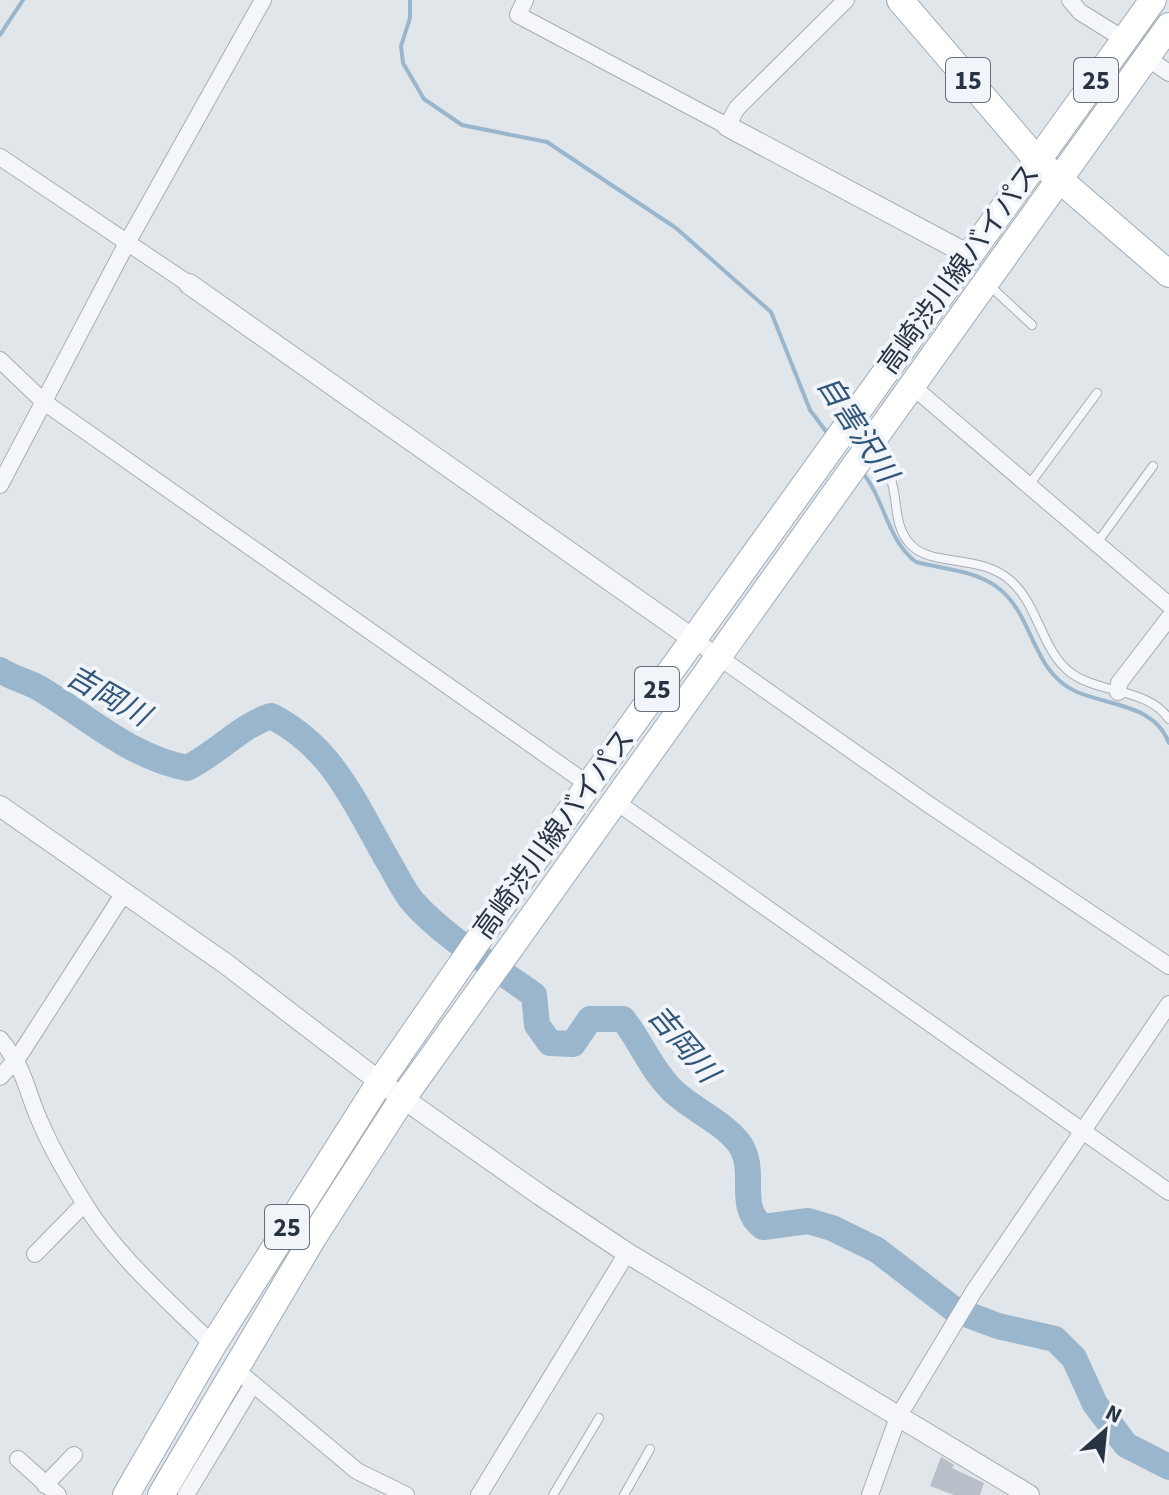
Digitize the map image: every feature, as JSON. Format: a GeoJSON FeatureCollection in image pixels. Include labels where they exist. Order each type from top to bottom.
{"type":"FeatureCollection","features":[{"type":"Feature","properties":{"kind":"main road","name":"15"},"geometry":{"type":"LineString","coordinates":[[900,0],[1037,160],[1169,274]]}},
{"type":"Feature","properties":{"kind":"main road","name":"高崎渋川線バイパス"},"geometry":{"type":"LineString","coordinates":[[126,1495],[213,1345],[380,1082],[494,917],[1153,0]]}},
{"type":"Feature","properties":{"kind":"main road","name":"高崎渋川線バイパス"},"geometry":{"type":"LineString","coordinates":[[161,1495],[243,1375],[403,1098],[1169,26]]}},
{"type":"Feature","properties":{"kind":"street"},"geometry":{"type":"LineString","coordinates":[[0,485],[127,243],[263,0]]}},
{"type":"Feature","properties":{"kind":"street"},"geometry":{"type":"LineString","coordinates":[[525,0],[518,15],[969,255]]}},
{"type":"Feature","properties":{"kind":"street"},"geometry":{"type":"LineString","coordinates":[[727,126],[737,108],[846,0]]}},
{"type":"Feature","properties":{"kind":"street"},"geometry":{"type":"LineString","coordinates":[[1070,0],[1080,12],[1125,40]]}},
{"type":"Feature","properties":{"kind":"street"},"geometry":{"type":"LineString","coordinates":[[1147,58],[1169,73]]}},
{"type":"Feature","properties":{"kind":"street"},"geometry":{"type":"LineString","coordinates":[[0,157],[189,284],[928,804],[1169,966]]}},
{"type":"Feature","properties":{"kind":"street"},"geometry":{"type":"LineString","coordinates":[[0,360],[44,402],[589,785]]}},
{"type":"Feature","properties":{"kind":"street"},"geometry":{"type":"LineString","coordinates":[[912,386],[1169,605]]}},
{"type":"Feature","properties":{"kind":"street"},"geometry":{"type":"LineString","coordinates":[[1118,692],[1119,683],[1169,618]]}},
{"type":"Feature","properties":{"kind":"street"},"geometry":{"type":"LineString","coordinates":[[615,801],[1169,1192]]}},
{"type":"Feature","properties":{"kind":"street"},"geometry":{"type":"LineString","coordinates":[[0,806],[226,964],[380,1082],[627,1253],[1029,1495]]}},
{"type":"Feature","properties":{"kind":"street"},"geometry":{"type":"LineString","coordinates":[[0,1077],[17,1059],[124,893]]}},
{"type":"Feature","properties":{"kind":"street"},"geometry":{"type":"LineString","coordinates":[[870,1495],[898,1417],[974,1291],[1169,1004]]}},
{"type":"Feature","properties":{"kind":"street"},"geometry":{"type":"LineString","coordinates":[[0,1039],[17,1059],[41,1124],[84,1204],[117,1246],[213,1345]]}},
{"type":"Feature","properties":{"kind":"street"},"geometry":{"type":"LineString","coordinates":[[35,1254],[84,1204]]}},
{"type":"Feature","properties":{"kind":"street"},"geometry":{"type":"LineString","coordinates":[[479,1495],[627,1253]]}},
{"type":"Feature","properties":{"kind":"street"},"geometry":{"type":"LineString","coordinates":[[186,1495],[243,1375],[357,1471],[406,1495]]}},
{"type":"Feature","properties":{"kind":"street"},"geometry":{"type":"LineString","coordinates":[[18,1459],[51,1490],[74,1455]]}},
{"type":"Feature","properties":{"kind":"lane"},"geometry":{"type":"LineString","coordinates":[[986,283],[1032,325]]}},
{"type":"Feature","properties":{"kind":"lane"},"geometry":{"type":"LineString","coordinates":[[1028,485],[1097,393]]}},
{"type":"Feature","properties":{"kind":"lane"},"geometry":{"type":"LineString","coordinates":[[865,452],[889,469],[900,528],[911,545],[925,554],[973,561],[998,572],[1013,583],[1023,597],[1060,663],[1092,684],[1150,702],[1169,719]]}},
{"type":"Feature","properties":{"kind":"lane"},"geometry":{"type":"LineString","coordinates":[[1097,543],[1153,466]]}},
{"type":"Feature","properties":{"kind":"lane"},"geometry":{"type":"LineString","coordinates":[[553,1495],[599,1418]]}},
{"type":"Feature","properties":{"kind":"lane"},"geometry":{"type":"LineString","coordinates":[[624,1495],[650,1449]]}},
{"type":"Feature","properties":{"kind":"building"},"geometry":{"type":"Polygon","coordinates":[[[941,1457],[954,1465],[952,1468],[984,1483],[980,1495],[954,1495],[930,1486],[941,1457]]]}},
{"type":"Feature","properties":{"kind":"waterway"},"geometry":{"type":"LineString","coordinates":[[0,35],[23,0]]}},
{"type":"Feature","properties":{"kind":"waterway","name":"自害沢川"},"geometry":{"type":"LineString","coordinates":[[410,0],[410,18],[401,46],[403,63],[424,99],[462,125],[547,142],[676,228],[771,312],[810,410],[828,434]]}},
{"type":"Feature","properties":{"kind":"waterway","name":"自害沢川"},"geometry":{"type":"LineString","coordinates":[[861,471],[876,493],[898,542],[916,562],[968,573],[997,587],[1019,612],[1041,657],[1062,683],[1077,692],[1143,714],[1154,721],[1169,743]]}},
{"type":"Feature","properties":{"kind":"waterway","name":"吉岡川"},"geometry":{"type":"LineString","coordinates":[[0,670],[39,688],[128,746],[166,763],[187,768],[260,720],[271,716],[292,729],[327,760],[353,798],[413,902],[455,940],[534,995],[537,1025],[550,1043],[573,1044],[590,1019],[623,1019],[672,1090],[724,1128],[739,1143],[747,1165],[750,1209],[763,1227],[808,1221],[832,1228],[877,1250],[955,1310],[998,1326],[1055,1339],[1074,1358],[1095,1404],[1126,1445],[1169,1467]]}}]}
